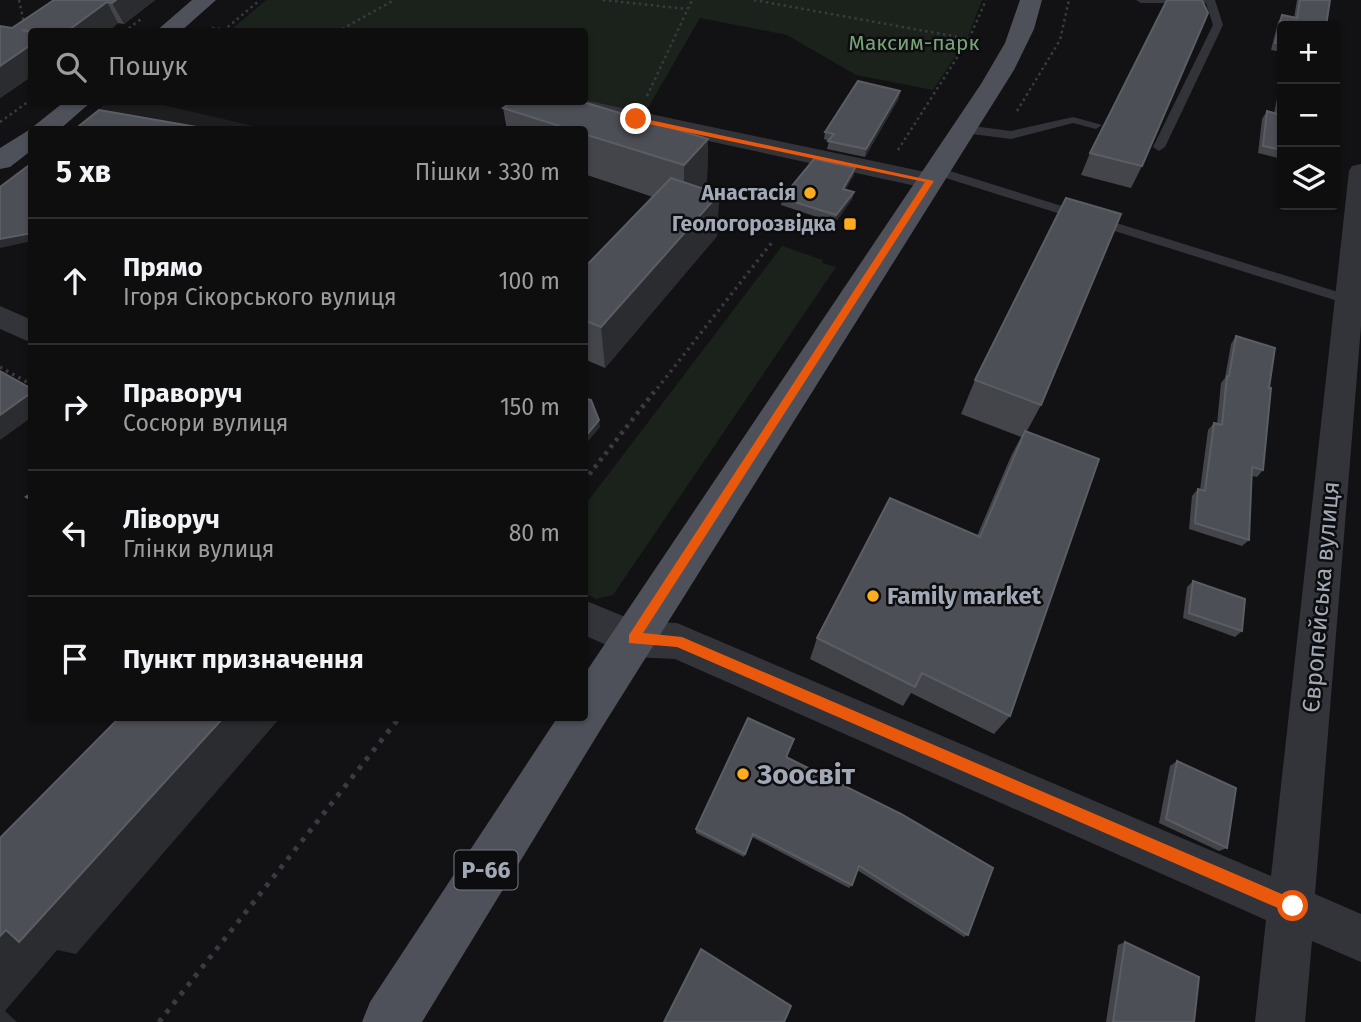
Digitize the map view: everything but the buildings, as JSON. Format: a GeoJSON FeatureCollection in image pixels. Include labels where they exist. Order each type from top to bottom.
{"type":"FeatureCollection","features":[{"type":"Feature","properties":{"kind":"main road"},"geometry":{"type":"LineString","coordinates":[[171,28],[205,0]]}},
{"type":"Feature","properties":{"kind":"main road","name":"Р-66"},"geometry":{"type":"LineString","coordinates":[[588,710],[964,129],[1008,58],[1029,15],[1031,0]]}},
{"type":"Feature","properties":{"kind":"main road"},"geometry":{"type":"LineString","coordinates":[[47,126],[75,105]]}},
{"type":"Feature","properties":{"kind":"main road"},"geometry":{"type":"LineString","coordinates":[[0,161],[28,140]]}},
{"type":"Feature","properties":{"kind":"main road","name":"Р-66"},"geometry":{"type":"LineString","coordinates":[[390,1022],[581,721]]}},
{"type":"Feature","properties":{"kind":"street"},"geometry":{"type":"LineString","coordinates":[[555,105],[636,119],[884,171],[934,176]]}},
{"type":"Feature","properties":{"kind":"street","name":"Європейська вулиця"},"geometry":{"type":"LineString","coordinates":[[1280,1022],[1361,171]]}},
{"type":"Feature","properties":{"kind":"street"},"geometry":{"type":"LineString","coordinates":[[0,316],[28,331]]}},
{"type":"Feature","properties":{"kind":"street"},"geometry":{"type":"LineString","coordinates":[[588,619],[633,639],[677,641],[1293,906],[1361,938]]}},
{"type":"Feature","properties":{"kind":"lane"},"geometry":{"type":"LineString","coordinates":[[1141,0],[1210,0],[1218,24],[1159,147]]}},
{"type":"Feature","properties":{"kind":"lane"},"geometry":{"type":"LineString","coordinates":[[964,129],[1011,135],[1073,120],[1096,125]]}},
{"type":"Feature","properties":{"kind":"lane"},"geometry":{"type":"LineString","coordinates":[[934,176],[1349,300]]}},
{"type":"Feature","properties":{"kind":"path"},"geometry":{"type":"LineString","coordinates":[[19,0],[25,29]]}},
{"type":"Feature","properties":{"kind":"path"},"geometry":{"type":"LineString","coordinates":[[227,28],[260,0]]}},
{"type":"Feature","properties":{"kind":"path"},"geometry":{"type":"LineString","coordinates":[[344,28],[394,0]]}},
{"type":"Feature","properties":{"kind":"path"},"geometry":{"type":"LineString","coordinates":[[603,0],[687,9]]}},
{"type":"Feature","properties":{"kind":"path"},"geometry":{"type":"LineString","coordinates":[[636,119],[692,0]]}},
{"type":"Feature","properties":{"kind":"path"},"geometry":{"type":"LineString","coordinates":[[754,0],[970,39]]}},
{"type":"Feature","properties":{"kind":"path"},"geometry":{"type":"LineString","coordinates":[[783,5],[786,0]]}},
{"type":"Feature","properties":{"kind":"path"},"geometry":{"type":"LineString","coordinates":[[884,171],[970,39],[986,0]]}},
{"type":"Feature","properties":{"kind":"path"},"geometry":{"type":"LineString","coordinates":[[1001,134],[1060,40],[1069,0]]}},
{"type":"Feature","properties":{"kind":"path"},"geometry":{"type":"LineString","coordinates":[[0,122],[28,102]]}},
{"type":"Feature","properties":{"kind":"path"},"geometry":{"type":"LineString","coordinates":[[588,476],[773,241]]}},
{"type":"Feature","properties":{"kind":"path"},"geometry":{"type":"LineString","coordinates":[[0,367],[28,383]]}},
{"type":"Feature","properties":{"kind":"path"},"geometry":{"type":"LineString","coordinates":[[159,1022],[396,721]]}},
{"type":"Feature","properties":{"kind":"shaded area"},"geometry":{"type":"Polygon","coordinates":[[[104,105],[163,105],[254,126],[77,126],[104,105]]]}},
{"type":"Feature","properties":{"kind":"green space","name":"Максим-парк"},"geometry":{"type":"Polygon","coordinates":[[[266,0],[982,0],[967,39],[933,90],[856,75],[787,35],[700,18],[645,113],[588,102],[588,28],[233,28],[266,0]]]}},
{"type":"Feature","properties":{"kind":"green space"},"geometry":{"type":"Polygon","coordinates":[[[782,246],[836,267],[613,595],[596,599],[588,595],[588,501],[782,246]]]}},
{"type":"Feature","properties":{"kind":"place","name":"Анастасія"},"geometry":{"type":"Point","coordinates":[810,193]}},
{"type":"Feature","properties":{"kind":"place","name":"Геологорозвідка"},"geometry":{"type":"Point","coordinates":[850,224]}},
{"type":"Feature","properties":{"kind":"place","name":"Family market"},"geometry":{"type":"Point","coordinates":[873,596]}},
{"type":"Feature","properties":{"kind":"place","name":"Зоосвіт"},"geometry":{"type":"Point","coordinates":[743,774]}},
{"type":"Feature","properties":{"kind":"route"},"geometry":{"type":"LineString","coordinates":[[636,119],[930,181],[633,639],[677,641],[1293,906]]}}]}
